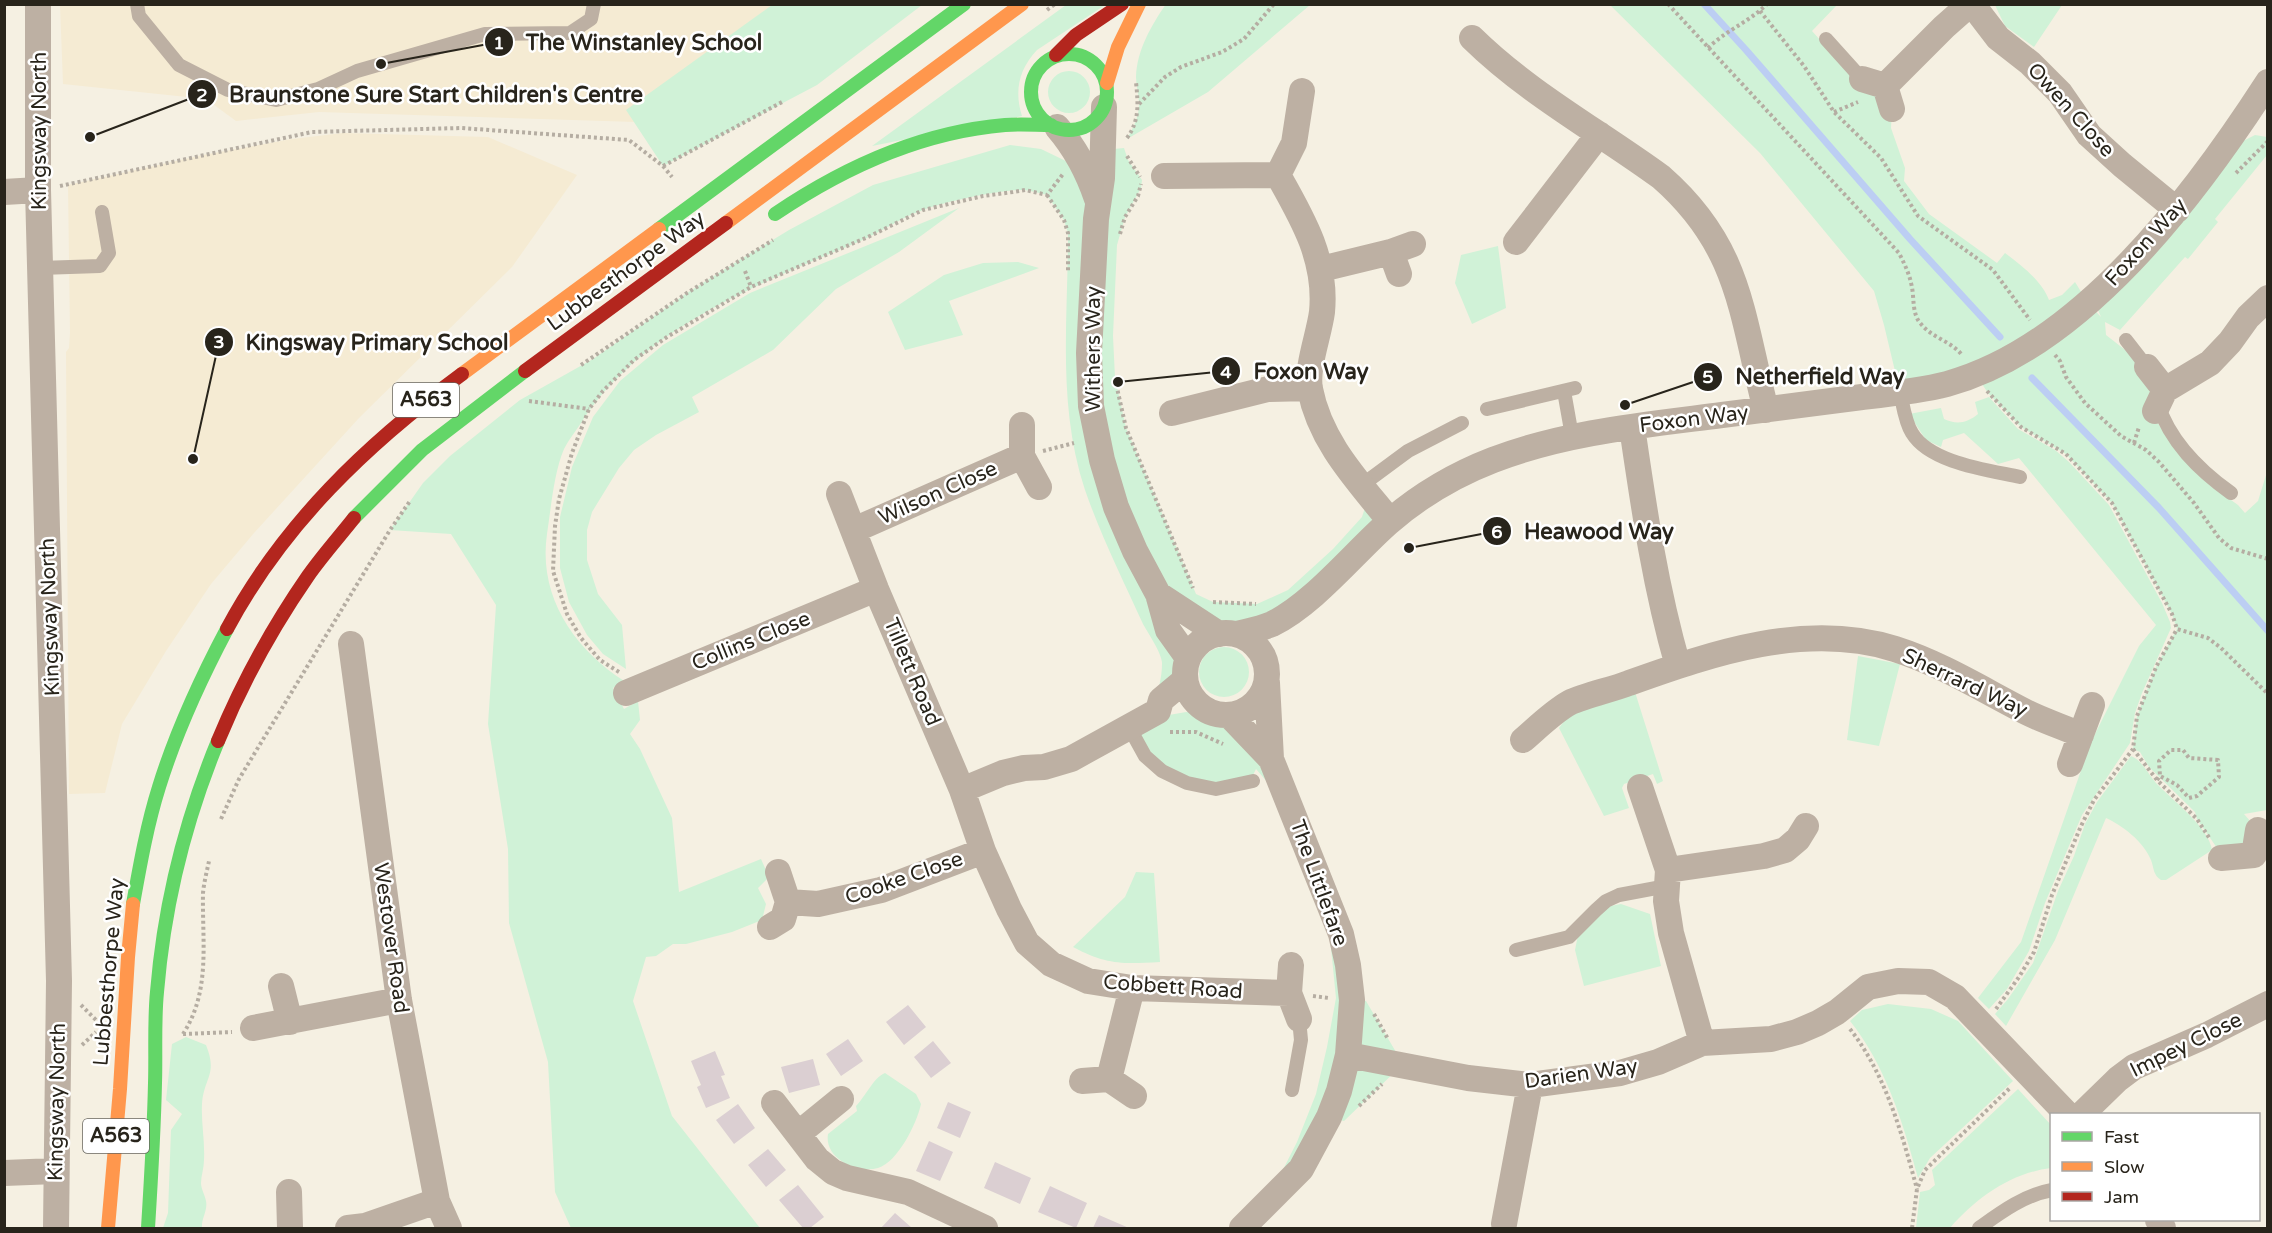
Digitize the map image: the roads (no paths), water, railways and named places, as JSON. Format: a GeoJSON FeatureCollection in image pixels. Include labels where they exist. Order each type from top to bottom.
{"type":"FeatureCollection","features":[{"type":"Feature","properties":{"kind":"main road","name":"Lubbesthorpe Way"},"geometry":{"type":"LineString","coordinates":[[108,1228],[133,906],[147,833],[173,746],[201,678],[250,591],[275,554],[343,473],[413,410],[964,4]]}},
{"type":"Feature","properties":{"kind":"main road","name":"Lubbesthorpe Way"},"geometry":{"type":"LineString","coordinates":[[148,1228],[153,1154],[157,992],[170,899],[195,799],[216,743],[256,659],[300,587],[364,507],[408,461],[435,439],[548,353],[1022,4]]}},
{"type":"Feature","properties":{"kind":"main road"},"geometry":{"type":"LineString","coordinates":[[1054,126],[1036,111],[1031,88],[1034,76],[1041,66],[1076,35],[1122,4]]}},
{"type":"Feature","properties":{"kind":"main road","name":"Withers Way"},"geometry":{"type":"LineString","coordinates":[[1106,95],[1118,47],[1139,4]]}},
{"type":"Feature","properties":{"kind":"main road"},"geometry":{"type":"LineString","coordinates":[[764,221],[807,191],[912,146],[999,125],[1054,126],[1077,129],[1088,125],[1098,117],[1106,95],[1098,67],[1082,55],[1068,53],[1056,55]]}},
{"type":"Feature","properties":{"kind":"main road"},"geometry":{"type":"LineString","coordinates":[[548,353],[686,270]]}},
{"type":"Feature","properties":{"kind":"street","name":"Kingsway North"},"geometry":{"type":"LineString","coordinates":[[38,4],[38,190],[59,981],[56,1228]]}},
{"type":"Feature","properties":{"kind":"street","name":"Owen Close"},"geometry":{"type":"LineString","coordinates":[[1880,91],[1944,27],[1971,4],[1998,38],[2030,63],[2054,86],[2089,135],[2177,210]]}},
{"type":"Feature","properties":{"kind":"street"},"geometry":{"type":"LineString","coordinates":[[1472,38],[1489,55],[1536,92],[1661,177],[1680,193],[1700,216],[1721,248],[1741,302],[1766,410]]}},
{"type":"Feature","properties":{"kind":"street","name":"Foxon Way"},"geometry":{"type":"LineString","coordinates":[[1228,634],[1274,622],[1297,608],[1390,521],[1430,491],[1460,474],[1534,445],[1572,436],[1632,427],[1945,385],[1991,369],[2043,336],[2088,303],[2129,264],[2177,210],[2219,155],[2260,112],[2268,82]]}},
{"type":"Feature","properties":{"kind":"street"},"geometry":{"type":"LineString","coordinates":[[1278,175],[1294,143],[1302,91]]}},
{"type":"Feature","properties":{"kind":"street","name":"Withers Way"},"geometry":{"type":"LineString","coordinates":[[1106,95],[1089,353],[1091,406],[1101,460],[1116,507],[1158,594],[1168,630],[1186,669]]}},
{"type":"Feature","properties":{"kind":"street","name":"Withers Way"},"geometry":{"type":"LineString","coordinates":[[1054,126],[1089,174],[1098,199]]}},
{"type":"Feature","properties":{"kind":"street"},"geometry":{"type":"LineString","coordinates":[[1516,242],[1599,134]]}},
{"type":"Feature","properties":{"kind":"street"},"geometry":{"type":"LineString","coordinates":[[1164,176],[1278,175]]}},
{"type":"Feature","properties":{"kind":"street"},"geometry":{"type":"LineString","coordinates":[[1278,175],[1309,232],[1321,269],[1322,312],[1310,388],[1329,442],[1390,521]]}},
{"type":"Feature","properties":{"kind":"street"},"geometry":{"type":"LineString","coordinates":[[4,192],[38,190]]}},
{"type":"Feature","properties":{"kind":"street"},"geometry":{"type":"LineString","coordinates":[[1321,269],[1401,257]]}},
{"type":"Feature","properties":{"kind":"street"},"geometry":{"type":"LineString","coordinates":[[2147,368],[2159,401],[2210,363],[2230,342],[2248,317],[2268,298]]}},
{"type":"Feature","properties":{"kind":"street"},"geometry":{"type":"LineString","coordinates":[[1172,413],[1268,389],[1310,388]]}},
{"type":"Feature","properties":{"kind":"street","name":"Wilson Close"},"geometry":{"type":"LineString","coordinates":[[1022,425],[1022,456],[1039,487]]}},
{"type":"Feature","properties":{"kind":"street"},"geometry":{"type":"LineString","coordinates":[[1632,427],[1653,565],[1663,614],[1678,666]]}},
{"type":"Feature","properties":{"kind":"street","name":"Wilson Close"},"geometry":{"type":"LineString","coordinates":[[854,530],[1022,456]]}},
{"type":"Feature","properties":{"kind":"street","name":"Tillett Road"},"geometry":{"type":"LineString","coordinates":[[839,494],[876,589],[963,790],[983,851]]}},
{"type":"Feature","properties":{"kind":"street","name":"Collins Close"},"geometry":{"type":"LineString","coordinates":[[632,691],[876,589]]}},
{"type":"Feature","properties":{"kind":"street","name":"Withers Way"},"geometry":{"type":"LineString","coordinates":[[1158,594],[1190,603],[1228,634]]}},
{"type":"Feature","properties":{"kind":"street","name":"Foxon Way"},"geometry":{"type":"LineString","coordinates":[[1266,674],[1297,608]]}},
{"type":"Feature","properties":{"kind":"street"},"geometry":{"type":"LineString","coordinates":[[963,790],[1003,773],[1024,768],[1044,767],[1071,759],[1132,733],[1158,711],[1161,700],[1186,669],[1195,647],[1206,638],[1228,634],[1255,645],[1266,674],[1264,692],[1254,705],[1239,714],[1169,715],[1158,711]]}},
{"type":"Feature","properties":{"kind":"street","name":"Sherrard Way"},"geometry":{"type":"LineString","coordinates":[[1522,740],[1569,704],[1678,666],[1727,652],[1784,640],[1821,637],[1860,641],[1893,649],[1934,664],[2028,713],[2081,735]]}},
{"type":"Feature","properties":{"kind":"street","name":"Westover Road"},"geometry":{"type":"LineString","coordinates":[[351,644],[399,1000],[437,1201],[450,1228]]}},
{"type":"Feature","properties":{"kind":"street"},"geometry":{"type":"LineString","coordinates":[[1186,669],[1189,692],[1196,704],[1219,714]]}},
{"type":"Feature","properties":{"kind":"street","name":"The Littlefare"},"geometry":{"type":"LineString","coordinates":[[1242,1228],[1301,1169],[1332,1108],[1340,1090],[1348,1055],[1352,1000],[1348,965],[1341,934],[1271,759],[1266,674]]}},
{"type":"Feature","properties":{"kind":"street"},"geometry":{"type":"LineString","coordinates":[[2070,764],[2092,705]]}},
{"type":"Feature","properties":{"kind":"street","name":"The Littlefare"},"geometry":{"type":"LineString","coordinates":[[1219,714],[1271,759]]}},
{"type":"Feature","properties":{"kind":"street"},"geometry":{"type":"LineString","coordinates":[[1640,787],[1667,878],[1666,901],[1671,933],[1702,1043]]}},
{"type":"Feature","properties":{"kind":"street"},"geometry":{"type":"LineString","coordinates":[[1667,878],[1785,850],[1798,839],[1806,826]]}},
{"type":"Feature","properties":{"kind":"street"},"geometry":{"type":"LineString","coordinates":[[2221,858],[2261,845]]}},
{"type":"Feature","properties":{"kind":"street","name":"Cooke Close"},"geometry":{"type":"LineString","coordinates":[[788,902],[818,904],[881,890],[983,851]]}},
{"type":"Feature","properties":{"kind":"street","name":"Cobbett Road"},"geometry":{"type":"LineString","coordinates":[[983,851],[1027,943],[1051,964],[1088,981],[1132,988],[1289,993]]}},
{"type":"Feature","properties":{"kind":"street"},"geometry":{"type":"LineString","coordinates":[[770,927],[783,919],[788,902],[778,872]]}},
{"type":"Feature","properties":{"kind":"street"},"geometry":{"type":"LineString","coordinates":[[1292,965],[1289,993],[1299,1019]]}},
{"type":"Feature","properties":{"kind":"street","name":"Darien Way"},"geometry":{"type":"LineString","coordinates":[[1348,1055],[1468,1078],[1530,1084],[1620,1073],[1658,1062],[1702,1043],[1771,1040],[1797,1032],[1837,1012],[1868,987],[1898,981],[1929,982],[1955,997],[2066,1113]]}},
{"type":"Feature","properties":{"kind":"street"},"geometry":{"type":"LineString","coordinates":[[281,986],[290,1022]]}},
{"type":"Feature","properties":{"kind":"street"},"geometry":{"type":"LineString","coordinates":[[1109,1079],[1132,988]]}},
{"type":"Feature","properties":{"kind":"street"},"geometry":{"type":"LineString","coordinates":[[254,1028],[399,1000]]}},
{"type":"Feature","properties":{"kind":"street","name":"Impey Close"},"geometry":{"type":"LineString","coordinates":[[2083,1113],[2118,1079],[2134,1067],[2207,1035],[2268,1004]]}},
{"type":"Feature","properties":{"kind":"street"},"geometry":{"type":"LineString","coordinates":[[1082,1081],[1109,1079],[1134,1096]]}},
{"type":"Feature","properties":{"kind":"street"},"geometry":{"type":"LineString","coordinates":[[1504,1227],[1530,1084]]}},
{"type":"Feature","properties":{"kind":"street"},"geometry":{"type":"LineString","coordinates":[[798,1134],[841,1099]]}},
{"type":"Feature","properties":{"kind":"street"},"geometry":{"type":"LineString","coordinates":[[774,1103],[817,1159],[833,1172],[847,1178],[908,1192],[985,1228]]}},
{"type":"Feature","properties":{"kind":"street"},"geometry":{"type":"LineString","coordinates":[[4,1173],[56,1171]]}},
{"type":"Feature","properties":{"kind":"street"},"geometry":{"type":"LineString","coordinates":[[289,1192],[290,1228]]}},
{"type":"Feature","properties":{"kind":"street"},"geometry":{"type":"LineString","coordinates":[[348,1228],[365,1226],[437,1201]]}},
{"type":"Feature","properties":{"kind":"lane"},"geometry":{"type":"LineString","coordinates":[[137,4],[139,16],[179,65],[228,90],[276,99],[318,89],[357,70],[485,34],[570,33],[591,19],[594,4]]}},
{"type":"Feature","properties":{"kind":"lane"},"geometry":{"type":"LineString","coordinates":[[1826,39],[1880,91]]}},
{"type":"Feature","properties":{"kind":"lane"},"geometry":{"type":"LineString","coordinates":[[40,268],[100,266],[109,253],[102,212]]}},
{"type":"Feature","properties":{"kind":"lane"},"geometry":{"type":"LineString","coordinates":[[2126,340],[2147,368]]}},
{"type":"Feature","properties":{"kind":"lane"},"geometry":{"type":"LineString","coordinates":[[1487,409],[1570,390],[1572,436]]}},
{"type":"Feature","properties":{"kind":"lane"},"geometry":{"type":"LineString","coordinates":[[1900,392],[1911,432],[1920,443],[1945,458],[2020,477]]}},
{"type":"Feature","properties":{"kind":"lane"},"geometry":{"type":"LineString","coordinates":[[2159,401],[2164,424],[2174,437],[2213,480],[2231,494]]}},
{"type":"Feature","properties":{"kind":"lane"},"geometry":{"type":"LineString","coordinates":[[1362,485],[1408,452],[1462,423]]}},
{"type":"Feature","properties":{"kind":"lane"},"geometry":{"type":"LineString","coordinates":[[1132,733],[1145,756],[1162,771],[1187,783],[1216,789],[1253,781]]}},
{"type":"Feature","properties":{"kind":"lane"},"geometry":{"type":"LineString","coordinates":[[1516,950],[1569,937],[1606,901],[1667,878]]}},
{"type":"Feature","properties":{"kind":"lane"},"geometry":{"type":"LineString","coordinates":[[1292,1090],[1301,1041],[1299,1019]]}},
{"type":"Feature","properties":{"kind":"lane"},"geometry":{"type":"LineString","coordinates":[[1979,1228],[2003,1211],[2034,1195],[2050,1191]]}},
{"type":"Feature","properties":{"kind":"waterway"},"geometry":{"type":"LineString","coordinates":[[1704,4],[1910,239],[2000,337]]}},
{"type":"Feature","properties":{"kind":"waterway"},"geometry":{"type":"LineString","coordinates":[[2032,378],[2159,508],[2268,631]]}},
{"type":"Feature","properties":{"kind":"place","name":"The Winstanley School"},"geometry":{"type":"Point","coordinates":[381,64]}},
{"type":"Feature","properties":{"kind":"place","name":"Braunstone Sure Start Children's Centre"},"geometry":{"type":"Point","coordinates":[90,137]}},
{"type":"Feature","properties":{"kind":"place","name":"Foxon Way"},"geometry":{"type":"Point","coordinates":[1118,382]}},
{"type":"Feature","properties":{"kind":"place","name":"Netherfield Way"},"geometry":{"type":"Point","coordinates":[1625,405]}},
{"type":"Feature","properties":{"kind":"place","name":"Kingsway Primary School"},"geometry":{"type":"Point","coordinates":[193,459]}},
{"type":"Feature","properties":{"kind":"place","name":"Heawood Way"},"geometry":{"type":"Point","coordinates":[1409,548]}}]}
